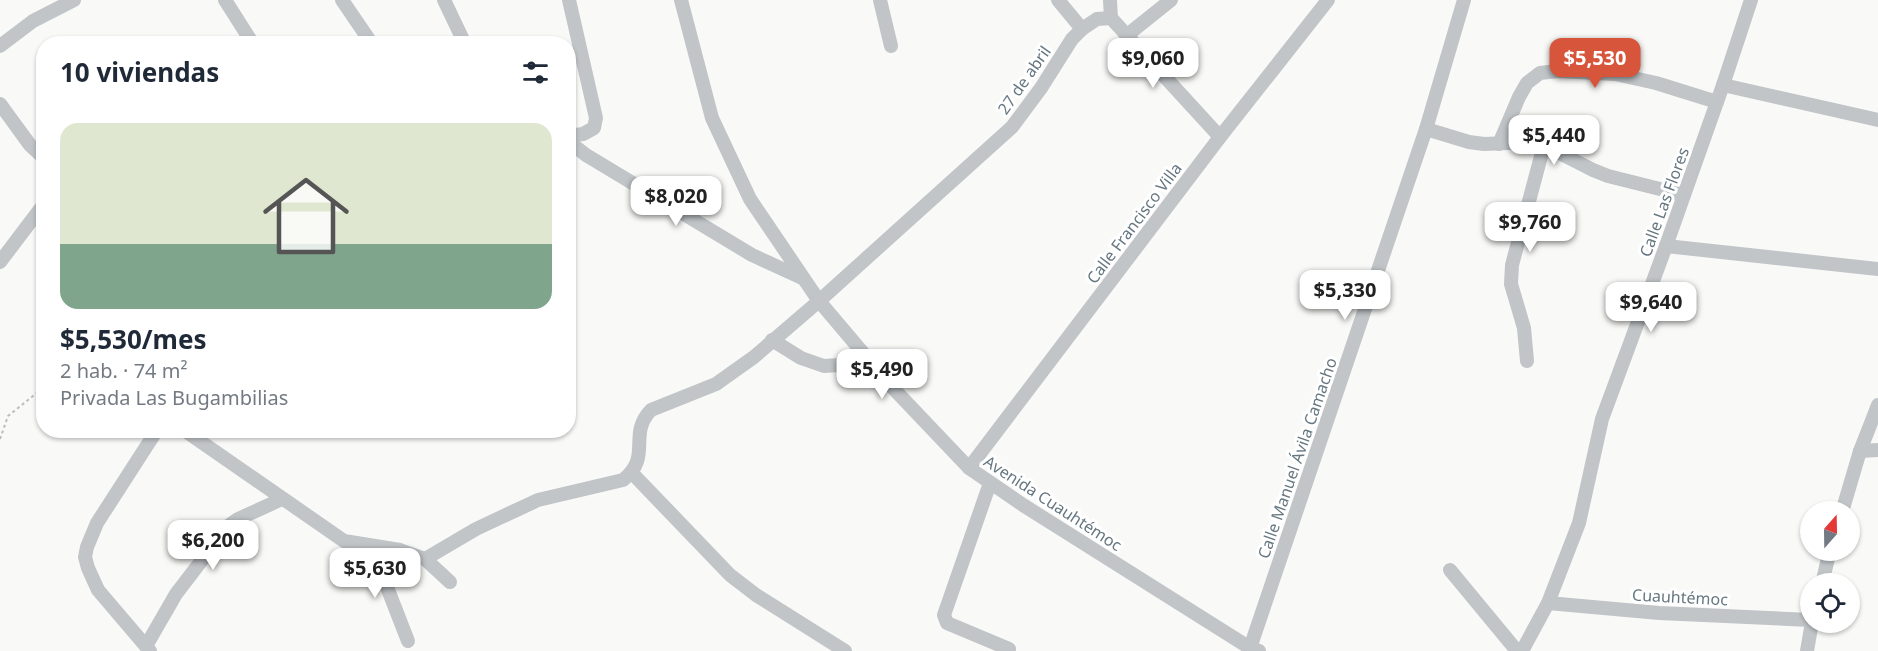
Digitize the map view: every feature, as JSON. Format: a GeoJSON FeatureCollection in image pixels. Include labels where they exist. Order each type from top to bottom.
{"type":"FeatureCollection","features":[{"type":"Feature","properties":{"kind":"street"},"geometry":{"type":"LineString","coordinates":[[0,46],[33,21],[74,0]]}},
{"type":"Feature","properties":{"kind":"street"},"geometry":{"type":"LineString","coordinates":[[225,0],[248,36]]}},
{"type":"Feature","properties":{"kind":"street"},"geometry":{"type":"LineString","coordinates":[[342,0],[367,36]]}},
{"type":"Feature","properties":{"kind":"street"},"geometry":{"type":"LineString","coordinates":[[444,0],[461,36]]}},
{"type":"Feature","properties":{"kind":"street"},"geometry":{"type":"LineString","coordinates":[[569,0],[596,118],[594,128],[576,135]]}},
{"type":"Feature","properties":{"kind":"street","name":"Avenida Cuauhtémoc"},"geometry":{"type":"LineString","coordinates":[[681,0],[712,118],[750,199],[819,301],[891,386],[969,468],[1023,505],[1253,650]]}},
{"type":"Feature","properties":{"kind":"street"},"geometry":{"type":"LineString","coordinates":[[880,0],[891,46]]}},
{"type":"Feature","properties":{"kind":"street"},"geometry":{"type":"LineString","coordinates":[[1058,0],[1082,29]]}},
{"type":"Feature","properties":{"kind":"street"},"geometry":{"type":"LineString","coordinates":[[1110,0],[1111,18],[1220,137]]}},
{"type":"Feature","properties":{"kind":"street"},"geometry":{"type":"LineString","coordinates":[[1126,36],[1171,0]]}},
{"type":"Feature","properties":{"kind":"street","name":"Calle Francisco Villa"},"geometry":{"type":"LineString","coordinates":[[969,468],[1220,137],[1328,0]]}},
{"type":"Feature","properties":{"kind":"street","name":"Calle Manuel Ávila Camacho"},"geometry":{"type":"LineString","coordinates":[[1253,650],[1426,129],[1464,0]]}},
{"type":"Feature","properties":{"kind":"street","name":"Calle Las Flores"},"geometry":{"type":"LineString","coordinates":[[1520,651],[1548,603],[1579,523],[1602,419],[1666,246],[1751,0]]}},
{"type":"Feature","properties":{"kind":"street","name":"27 de abril"},"geometry":{"type":"LineString","coordinates":[[632,473],[640,455],[641,426],[651,410],[716,384],[754,357],[1012,127],[1041,88],[1072,39],[1082,29],[1097,19],[1111,18]]}},
{"type":"Feature","properties":{"kind":"street"},"geometry":{"type":"LineString","coordinates":[[1499,144],[1527,83],[1540,73],[1558,71],[1615,74],[1656,83],[1717,102]]}},
{"type":"Feature","properties":{"kind":"street"},"geometry":{"type":"LineString","coordinates":[[1723,85],[1878,120]]}},
{"type":"Feature","properties":{"kind":"street"},"geometry":{"type":"LineString","coordinates":[[0,104],[36,151]]}},
{"type":"Feature","properties":{"kind":"street"},"geometry":{"type":"LineString","coordinates":[[1426,129],[1470,142],[1499,144],[1530,142],[1544,145],[1608,176],[1684,195]]}},
{"type":"Feature","properties":{"kind":"street"},"geometry":{"type":"LineString","coordinates":[[1527,361],[1524,328],[1511,284],[1512,265],[1544,145]]}},
{"type":"Feature","properties":{"kind":"street"},"geometry":{"type":"LineString","coordinates":[[576,147],[752,255],[803,279]]}},
{"type":"Feature","properties":{"kind":"street"},"geometry":{"type":"LineString","coordinates":[[0,262],[36,215]]}},
{"type":"Feature","properties":{"kind":"street"},"geometry":{"type":"LineString","coordinates":[[1666,246],[1878,270]]}},
{"type":"Feature","properties":{"kind":"street"},"geometry":{"type":"LineString","coordinates":[[772,340],[801,358],[824,366],[871,363]]}},
{"type":"Feature","properties":{"kind":"street"},"geometry":{"type":"LineString","coordinates":[[1845,501],[1860,451],[1878,405]]}},
{"type":"Feature","properties":{"kind":"street"},"geometry":{"type":"LineString","coordinates":[[152,438],[97,523],[85,557],[98,590],[148,649],[176,594],[228,526],[282,499]]}},
{"type":"Feature","properties":{"kind":"street"},"geometry":{"type":"LineString","coordinates":[[195,438],[345,540],[400,550],[425,558],[450,582]]}},
{"type":"Feature","properties":{"kind":"street"},"geometry":{"type":"LineString","coordinates":[[1860,451],[1878,450]]}},
{"type":"Feature","properties":{"kind":"street"},"geometry":{"type":"LineString","coordinates":[[425,558],[476,529],[538,500],[607,485],[623,480],[632,473],[730,575],[756,595],[845,651]]}},
{"type":"Feature","properties":{"kind":"street"},"geometry":{"type":"LineString","coordinates":[[990,483],[944,615],[947,623],[1009,649]]}},
{"type":"Feature","properties":{"kind":"street"},"geometry":{"type":"LineString","coordinates":[[371,546],[408,641]]}},
{"type":"Feature","properties":{"kind":"street"},"geometry":{"type":"LineString","coordinates":[[1450,570],[1520,651]]}},
{"type":"Feature","properties":{"kind":"street","name":"Cuauhtémoc"},"geometry":{"type":"LineString","coordinates":[[1548,603],[1659,613],[1800,620]]}},
{"type":"Feature","properties":{"kind":"street"},"geometry":{"type":"LineString","coordinates":[[1807,651],[1809,633]]}},
{"type":"Feature","properties":{"kind":"path"},"geometry":{"type":"LineString","coordinates":[[0,440],[8,416],[36,394]]}}]}
